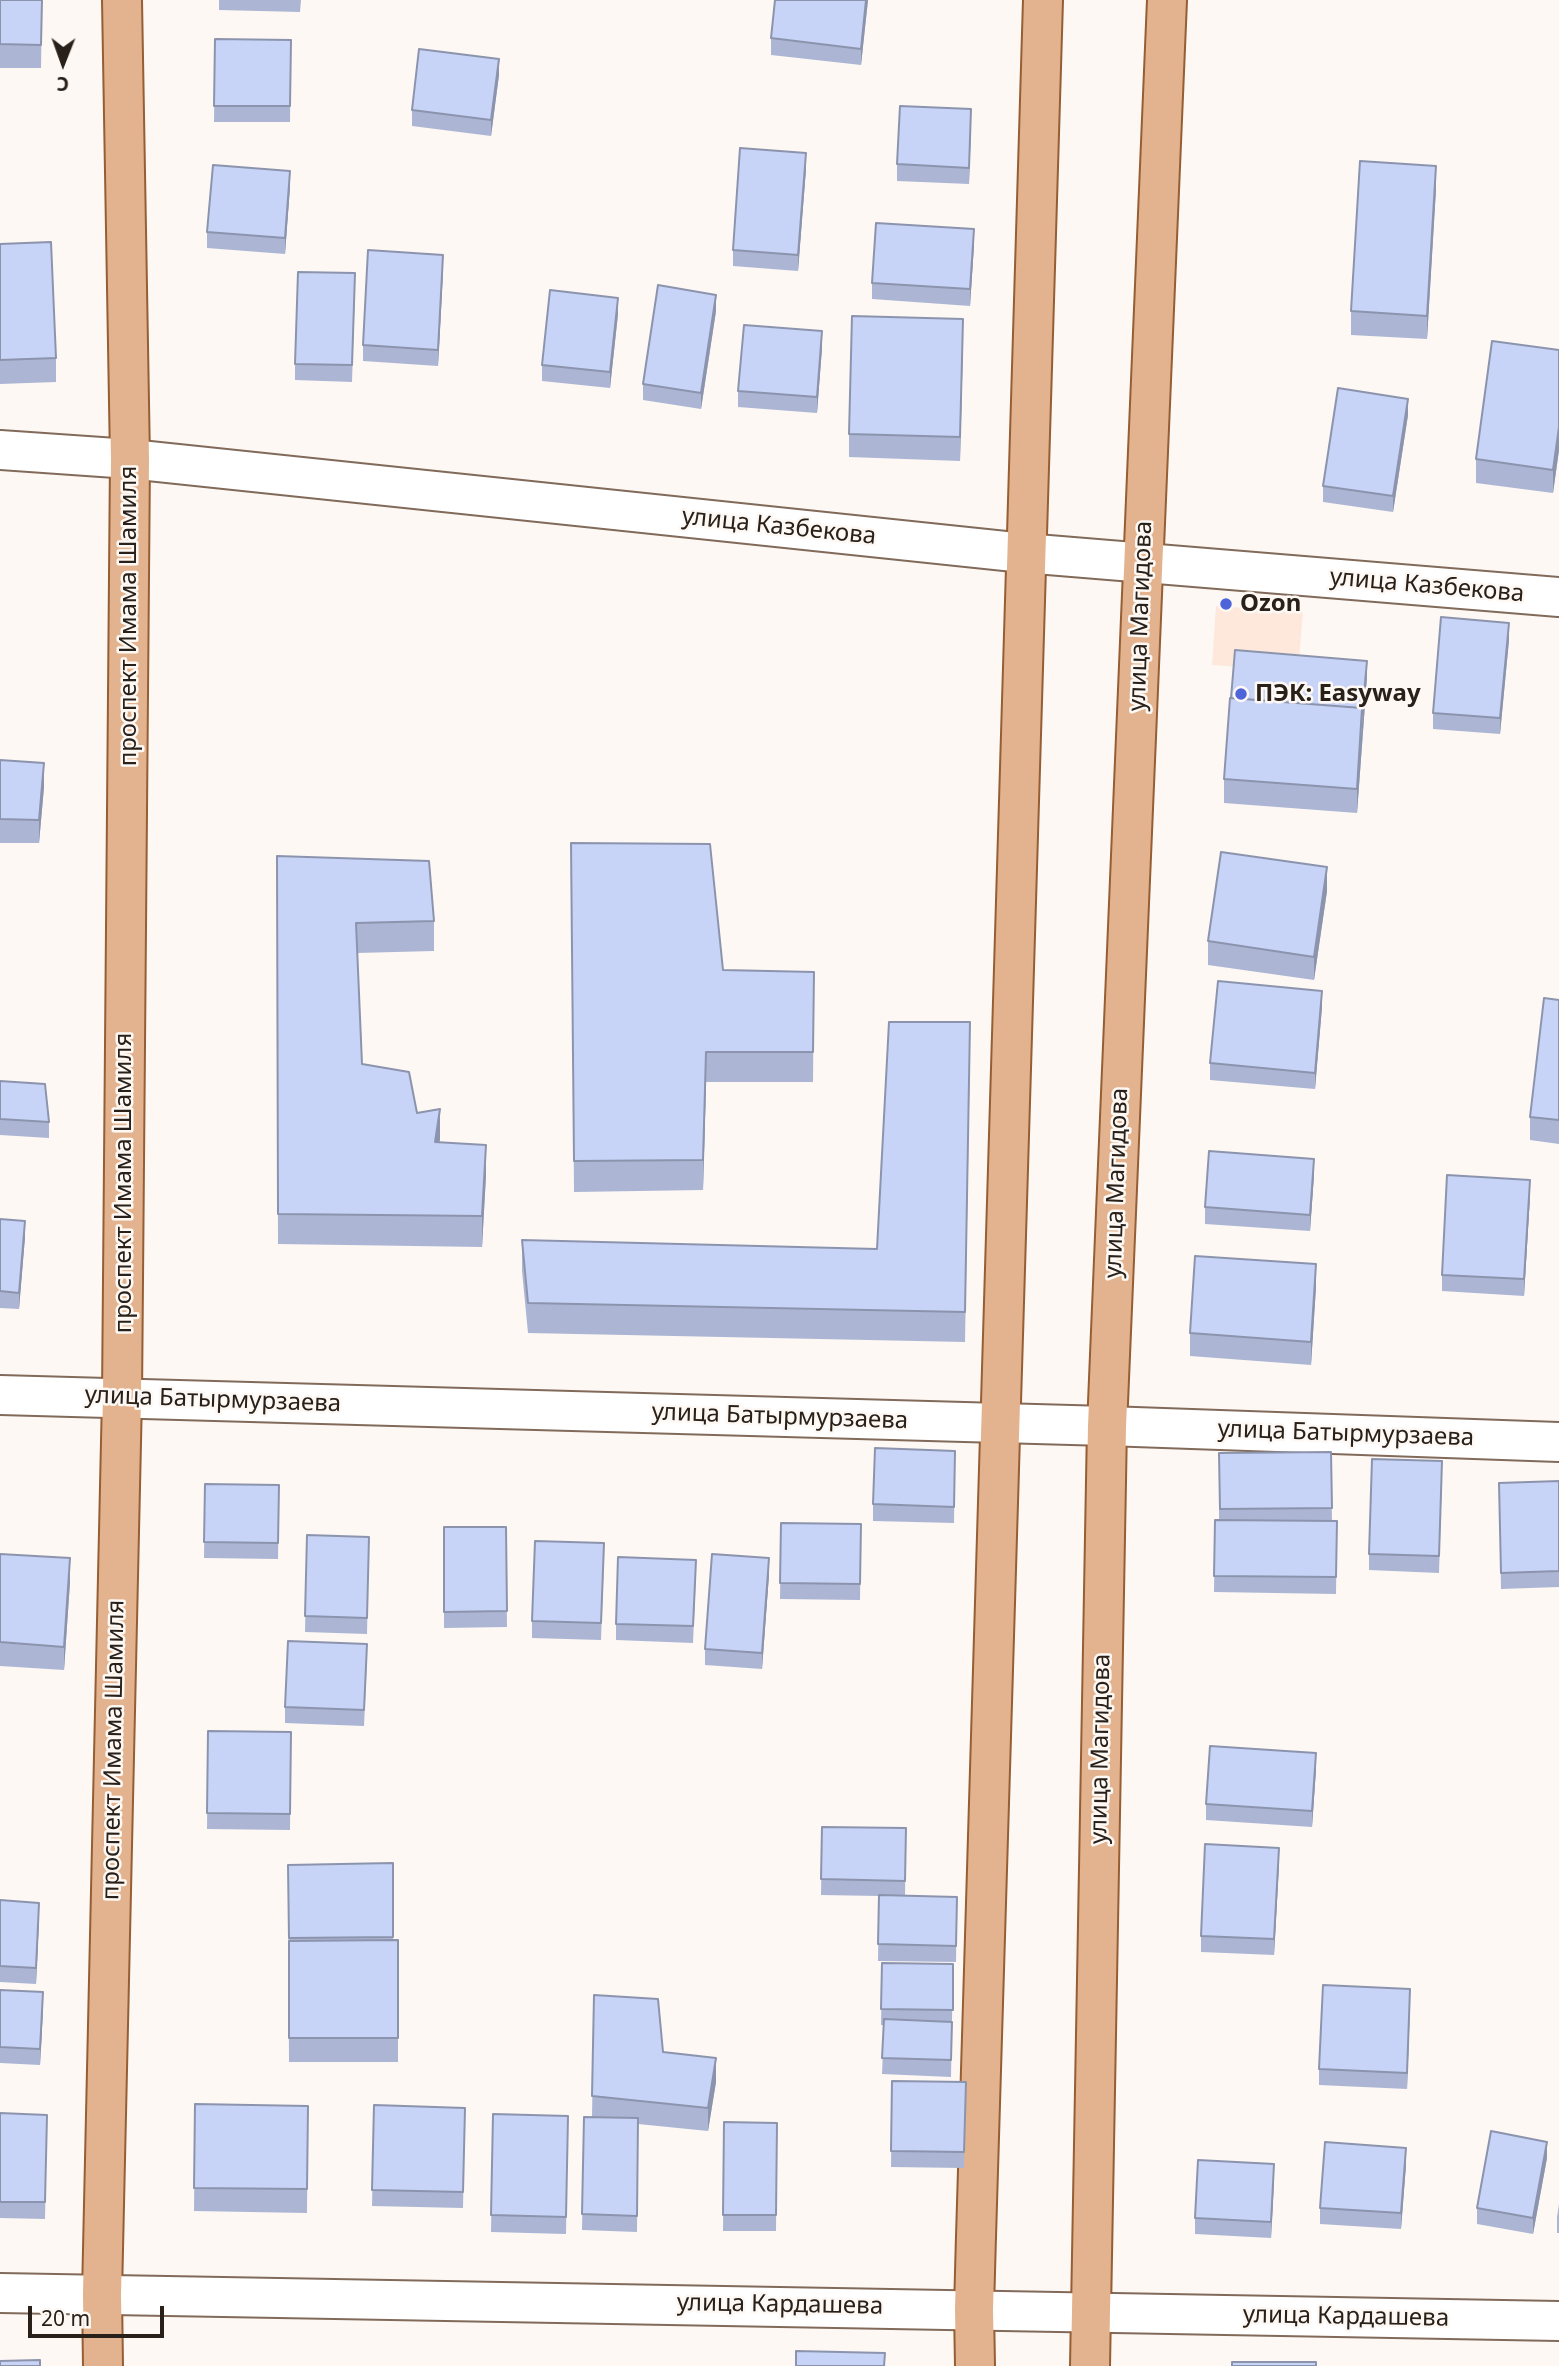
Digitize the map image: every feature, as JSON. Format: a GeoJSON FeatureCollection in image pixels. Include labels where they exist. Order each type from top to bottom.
{"type":"FeatureCollection","features":[{"type":"Feature","properties":{"kind":"main road","name":"проспект Имама Шамиля"},"geometry":{"type":"LineString","coordinates":[[103,2366],[102,2294],[122,1397],[130,459],[122,0]]}},
{"type":"Feature","properties":{"kind":"main road"},"geometry":{"type":"LineString","coordinates":[[975,2366],[974,2309],[998,1424],[1043,0]]}},
{"type":"Feature","properties":{"kind":"main road","name":"улица Магидова"},"geometry":{"type":"LineString","coordinates":[[1090,2366],[1107,1426],[1167,0]]}},
{"type":"Feature","properties":{"kind":"street","name":"улица Казбекова"},"geometry":{"type":"LineString","coordinates":[[0,450],[130,459],[1024,553],[1559,597]]}},
{"type":"Feature","properties":{"kind":"street","name":"улица Батырмурзаева"},"geometry":{"type":"LineString","coordinates":[[0,1395],[1107,1426],[1559,1442]]}},
{"type":"Feature","properties":{"kind":"street","name":"улица Кардашева"},"geometry":{"type":"LineString","coordinates":[[0,2292],[1559,2321]]}},
{"type":"Feature","properties":{"kind":"shaded area"},"geometry":{"type":"Polygon","coordinates":[[[1216,606],[1303,612],[1298,671],[1212,665],[1216,606]]]}},
{"type":"Feature","properties":{"kind":"building"},"geometry":{"type":"Polygon","coordinates":[[[0,0],[42,0],[41,45],[0,44],[0,0]]]}},
{"type":"Feature","properties":{"kind":"building"},"geometry":{"type":"Polygon","coordinates":[[[775,0],[866,0],[861,49],[771,38],[775,0]]]}},
{"type":"Feature","properties":{"kind":"building"},"geometry":{"type":"Polygon","coordinates":[[[215,39],[291,40],[290,106],[214,106],[215,39]]]}},
{"type":"Feature","properties":{"kind":"building"},"geometry":{"type":"Polygon","coordinates":[[[419,49],[499,59],[491,120],[412,110],[419,49]]]}},
{"type":"Feature","properties":{"kind":"building"},"geometry":{"type":"Polygon","coordinates":[[[900,106],[971,109],[969,168],[897,164],[900,106]]]}},
{"type":"Feature","properties":{"kind":"building"},"geometry":{"type":"Polygon","coordinates":[[[740,148],[806,153],[798,255],[733,250],[740,148]]]}},
{"type":"Feature","properties":{"kind":"building"},"geometry":{"type":"Polygon","coordinates":[[[1360,161],[1436,166],[1427,316],[1351,311],[1360,161]]]}},
{"type":"Feature","properties":{"kind":"building"},"geometry":{"type":"Polygon","coordinates":[[[213,165],[290,171],[285,238],[207,232],[213,165]]]}},
{"type":"Feature","properties":{"kind":"building"},"geometry":{"type":"Polygon","coordinates":[[[876,223],[974,229],[970,289],[872,283],[876,223]]]}},
{"type":"Feature","properties":{"kind":"building"},"geometry":{"type":"Polygon","coordinates":[[[51,242],[56,358],[0,360],[0,244],[51,242]]]}},
{"type":"Feature","properties":{"kind":"building"},"geometry":{"type":"Polygon","coordinates":[[[368,250],[443,255],[438,350],[363,345],[368,250]]]}},
{"type":"Feature","properties":{"kind":"building"},"geometry":{"type":"Polygon","coordinates":[[[298,272],[355,273],[352,365],[295,364],[298,272]]]}},
{"type":"Feature","properties":{"kind":"building"},"geometry":{"type":"Polygon","coordinates":[[[658,285],[716,295],[701,393],[643,384],[658,285]]]}},
{"type":"Feature","properties":{"kind":"building"},"geometry":{"type":"Polygon","coordinates":[[[550,290],[618,298],[610,372],[542,365],[550,290]]]}},
{"type":"Feature","properties":{"kind":"building"},"geometry":{"type":"Polygon","coordinates":[[[852,316],[963,319],[960,437],[849,434],[852,316]]]}},
{"type":"Feature","properties":{"kind":"building"},"geometry":{"type":"Polygon","coordinates":[[[744,325],[822,331],[817,397],[738,391],[744,325]]]}},
{"type":"Feature","properties":{"kind":"building"},"geometry":{"type":"Polygon","coordinates":[[[1492,341],[1559,350],[1559,427],[1553,470],[1476,459],[1492,341]]]}},
{"type":"Feature","properties":{"kind":"building"},"geometry":{"type":"Polygon","coordinates":[[[1338,388],[1408,399],[1393,496],[1323,486],[1338,388]]]}},
{"type":"Feature","properties":{"kind":"building"},"geometry":{"type":"Polygon","coordinates":[[[1441,617],[1509,623],[1500,718],[1433,713],[1441,617]]]}},
{"type":"Feature","properties":{"kind":"building"},"geometry":{"type":"Polygon","coordinates":[[[1235,650],[1367,661],[1362,715],[1362,708],[1231,698],[1235,650]]]}},
{"type":"Feature","properties":{"kind":"building"},"geometry":{"type":"Polygon","coordinates":[[[1230,698],[1362,708],[1357,789],[1224,779],[1230,698]]]}},
{"type":"Feature","properties":{"kind":"building"},"geometry":{"type":"Polygon","coordinates":[[[0,760],[44,763],[39,820],[0,819],[0,760]]]}},
{"type":"Feature","properties":{"kind":"building"},"geometry":{"type":"Polygon","coordinates":[[[571,843],[710,844],[723,970],[814,972],[813,1052],[706,1052],[703,1160],[574,1161],[571,843]]]}},
{"type":"Feature","properties":{"kind":"building"},"geometry":{"type":"Polygon","coordinates":[[[1221,852],[1327,867],[1314,957],[1208,941],[1221,852]]]}},
{"type":"Feature","properties":{"kind":"building"},"geometry":{"type":"Polygon","coordinates":[[[277,856],[429,861],[434,921],[356,923],[362,1064],[409,1072],[417,1113],[440,1109],[435,1142],[486,1145],[482,1216],[278,1214],[277,856]]]}},
{"type":"Feature","properties":{"kind":"building"},"geometry":{"type":"Polygon","coordinates":[[[1218,981],[1322,991],[1315,1073],[1210,1063],[1218,981]]]}},
{"type":"Feature","properties":{"kind":"building"},"geometry":{"type":"Polygon","coordinates":[[[1544,998],[1559,1000],[1559,1120],[1530,1117],[1544,998]]]}},
{"type":"Feature","properties":{"kind":"building"},"geometry":{"type":"Polygon","coordinates":[[[889,1022],[970,1022],[965,1312],[528,1303],[522,1240],[877,1249],[889,1022]]]}},
{"type":"Feature","properties":{"kind":"building"},"geometry":{"type":"Polygon","coordinates":[[[0,1081],[45,1084],[49,1122],[0,1119],[0,1081]]]}},
{"type":"Feature","properties":{"kind":"building"},"geometry":{"type":"Polygon","coordinates":[[[1209,1151],[1314,1159],[1310,1215],[1205,1207],[1209,1151]]]}},
{"type":"Feature","properties":{"kind":"building"},"geometry":{"type":"Polygon","coordinates":[[[1447,1175],[1530,1180],[1524,1279],[1442,1275],[1447,1175]]]}},
{"type":"Feature","properties":{"kind":"building"},"geometry":{"type":"Polygon","coordinates":[[[0,1219],[25,1221],[19,1293],[0,1291],[0,1219]]]}},
{"type":"Feature","properties":{"kind":"building"},"geometry":{"type":"Polygon","coordinates":[[[1195,1256],[1316,1264],[1311,1342],[1190,1333],[1195,1256]]]}},
{"type":"Feature","properties":{"kind":"building"},"geometry":{"type":"Polygon","coordinates":[[[875,1448],[955,1451],[954,1507],[873,1504],[875,1448]]]}},
{"type":"Feature","properties":{"kind":"building"},"geometry":{"type":"Polygon","coordinates":[[[1331,1452],[1332,1508],[1220,1509],[1219,1453],[1331,1452]]]}},
{"type":"Feature","properties":{"kind":"building"},"geometry":{"type":"Polygon","coordinates":[[[1372,1459],[1442,1461],[1439,1556],[1369,1554],[1372,1459]]]}},
{"type":"Feature","properties":{"kind":"building"},"geometry":{"type":"Polygon","coordinates":[[[1559,1481],[1559,1571],[1501,1573],[1499,1483],[1559,1481]]]}},
{"type":"Feature","properties":{"kind":"building"},"geometry":{"type":"Polygon","coordinates":[[[205,1484],[279,1485],[278,1543],[204,1542],[205,1484]]]}},
{"type":"Feature","properties":{"kind":"building"},"geometry":{"type":"Polygon","coordinates":[[[1215,1520],[1337,1521],[1336,1577],[1214,1576],[1215,1520]]]}},
{"type":"Feature","properties":{"kind":"building"},"geometry":{"type":"Polygon","coordinates":[[[781,1523],[861,1524],[860,1584],[780,1583],[781,1523]]]}},
{"type":"Feature","properties":{"kind":"building"},"geometry":{"type":"Polygon","coordinates":[[[444,1527],[506,1527],[507,1611],[444,1612],[444,1527]]]}},
{"type":"Feature","properties":{"kind":"building"},"geometry":{"type":"Polygon","coordinates":[[[307,1535],[369,1537],[367,1618],[305,1616],[307,1535]]]}},
{"type":"Feature","properties":{"kind":"building"},"geometry":{"type":"Polygon","coordinates":[[[535,1541],[604,1543],[601,1623],[532,1621],[535,1541]]]}},
{"type":"Feature","properties":{"kind":"building"},"geometry":{"type":"Polygon","coordinates":[[[0,1554],[70,1558],[64,1647],[0,1642],[0,1554]]]}},
{"type":"Feature","properties":{"kind":"building"},"geometry":{"type":"Polygon","coordinates":[[[712,1554],[769,1558],[762,1653],[705,1649],[712,1554]]]}},
{"type":"Feature","properties":{"kind":"building"},"geometry":{"type":"Polygon","coordinates":[[[618,1557],[696,1560],[693,1626],[616,1624],[618,1557]]]}},
{"type":"Feature","properties":{"kind":"building"},"geometry":{"type":"Polygon","coordinates":[[[288,1641],[367,1644],[364,1710],[285,1707],[288,1641]]]}},
{"type":"Feature","properties":{"kind":"building"},"geometry":{"type":"Polygon","coordinates":[[[208,1731],[291,1732],[290,1814],[207,1813],[208,1731]]]}},
{"type":"Feature","properties":{"kind":"building"},"geometry":{"type":"Polygon","coordinates":[[[1210,1746],[1316,1753],[1312,1811],[1206,1804],[1210,1746]]]}},
{"type":"Feature","properties":{"kind":"building"},"geometry":{"type":"Polygon","coordinates":[[[822,1827],[906,1828],[905,1881],[821,1879],[822,1827]]]}},
{"type":"Feature","properties":{"kind":"building"},"geometry":{"type":"Polygon","coordinates":[[[1205,1844],[1279,1848],[1274,1939],[1201,1936],[1205,1844]]]}},
{"type":"Feature","properties":{"kind":"building"},"geometry":{"type":"Polygon","coordinates":[[[393,1863],[393,1937],[289,1938],[288,1865],[393,1863]]]}},
{"type":"Feature","properties":{"kind":"building"},"geometry":{"type":"Polygon","coordinates":[[[879,1895],[957,1897],[956,1946],[878,1944],[879,1895]]]}},
{"type":"Feature","properties":{"kind":"building"},"geometry":{"type":"Polygon","coordinates":[[[0,1900],[39,1903],[36,1968],[0,1966],[0,1900]]]}},
{"type":"Feature","properties":{"kind":"building"},"geometry":{"type":"Polygon","coordinates":[[[398,1940],[398,2038],[289,2038],[289,1941],[398,1940]]]}},
{"type":"Feature","properties":{"kind":"building"},"geometry":{"type":"Polygon","coordinates":[[[882,1963],[953,1964],[953,2010],[881,2009],[882,1963]]]}},
{"type":"Feature","properties":{"kind":"building"},"geometry":{"type":"Polygon","coordinates":[[[1323,1985],[1410,1989],[1407,2073],[1319,2069],[1323,1985]]]}},
{"type":"Feature","properties":{"kind":"building"},"geometry":{"type":"Polygon","coordinates":[[[0,1990],[43,1992],[40,2049],[0,2047],[0,1990]]]}},
{"type":"Feature","properties":{"kind":"building"},"geometry":{"type":"Polygon","coordinates":[[[594,1995],[658,1999],[663,2052],[716,2058],[708,2108],[592,2096],[594,1995]]]}},
{"type":"Feature","properties":{"kind":"building"},"geometry":{"type":"Polygon","coordinates":[[[884,2019],[952,2022],[951,2060],[882,2058],[884,2019]]]}},
{"type":"Feature","properties":{"kind":"building"},"geometry":{"type":"Polygon","coordinates":[[[892,2081],[966,2082],[964,2152],[891,2151],[892,2081]]]}},
{"type":"Feature","properties":{"kind":"building"},"geometry":{"type":"Polygon","coordinates":[[[195,2104],[308,2106],[307,2189],[194,2188],[195,2104]]]}},
{"type":"Feature","properties":{"kind":"building"},"geometry":{"type":"Polygon","coordinates":[[[374,2105],[465,2108],[463,2192],[372,2190],[374,2105]]]}},
{"type":"Feature","properties":{"kind":"building"},"geometry":{"type":"Polygon","coordinates":[[[0,2113],[47,2115],[45,2202],[0,2202],[0,2113]]]}},
{"type":"Feature","properties":{"kind":"building"},"geometry":{"type":"Polygon","coordinates":[[[493,2114],[568,2116],[566,2217],[491,2215],[493,2114]]]}},
{"type":"Feature","properties":{"kind":"building"},"geometry":{"type":"Polygon","coordinates":[[[584,2117],[638,2118],[637,2216],[582,2214],[584,2117]]]}},
{"type":"Feature","properties":{"kind":"building"},"geometry":{"type":"Polygon","coordinates":[[[724,2122],[777,2123],[776,2215],[723,2215],[724,2122]]]}},
{"type":"Feature","properties":{"kind":"building"},"geometry":{"type":"Polygon","coordinates":[[[1491,2131],[1547,2142],[1533,2218],[1477,2208],[1491,2131]]]}},
{"type":"Feature","properties":{"kind":"building"},"geometry":{"type":"Polygon","coordinates":[[[1325,2142],[1406,2148],[1401,2213],[1320,2208],[1325,2142]]]}},
{"type":"Feature","properties":{"kind":"building"},"geometry":{"type":"Polygon","coordinates":[[[1198,2160],[1274,2164],[1271,2222],[1195,2218],[1198,2160]]]}},
{"type":"Feature","properties":{"kind":"building"},"geometry":{"type":"Polygon","coordinates":[[[796,2351],[885,2353],[884,2366],[796,2366],[796,2351]]]}},
{"type":"Feature","properties":{"kind":"building"},"geometry":{"type":"Polygon","coordinates":[[[40,2360],[40,2366],[0,2366],[0,2361],[40,2360]]]}},
{"type":"Feature","properties":{"kind":"building"},"geometry":{"type":"Polygon","coordinates":[[[1232,2362],[1316,2362],[1316,2366],[1232,2366],[1232,2362]]]}},
{"type":"Feature","properties":{"kind":"place","name":"Ozon"},"geometry":{"type":"Point","coordinates":[1226,604]}},
{"type":"Feature","properties":{"kind":"place","name":"ПЭК: Easyway"},"geometry":{"type":"Point","coordinates":[1241,694]}}]}
